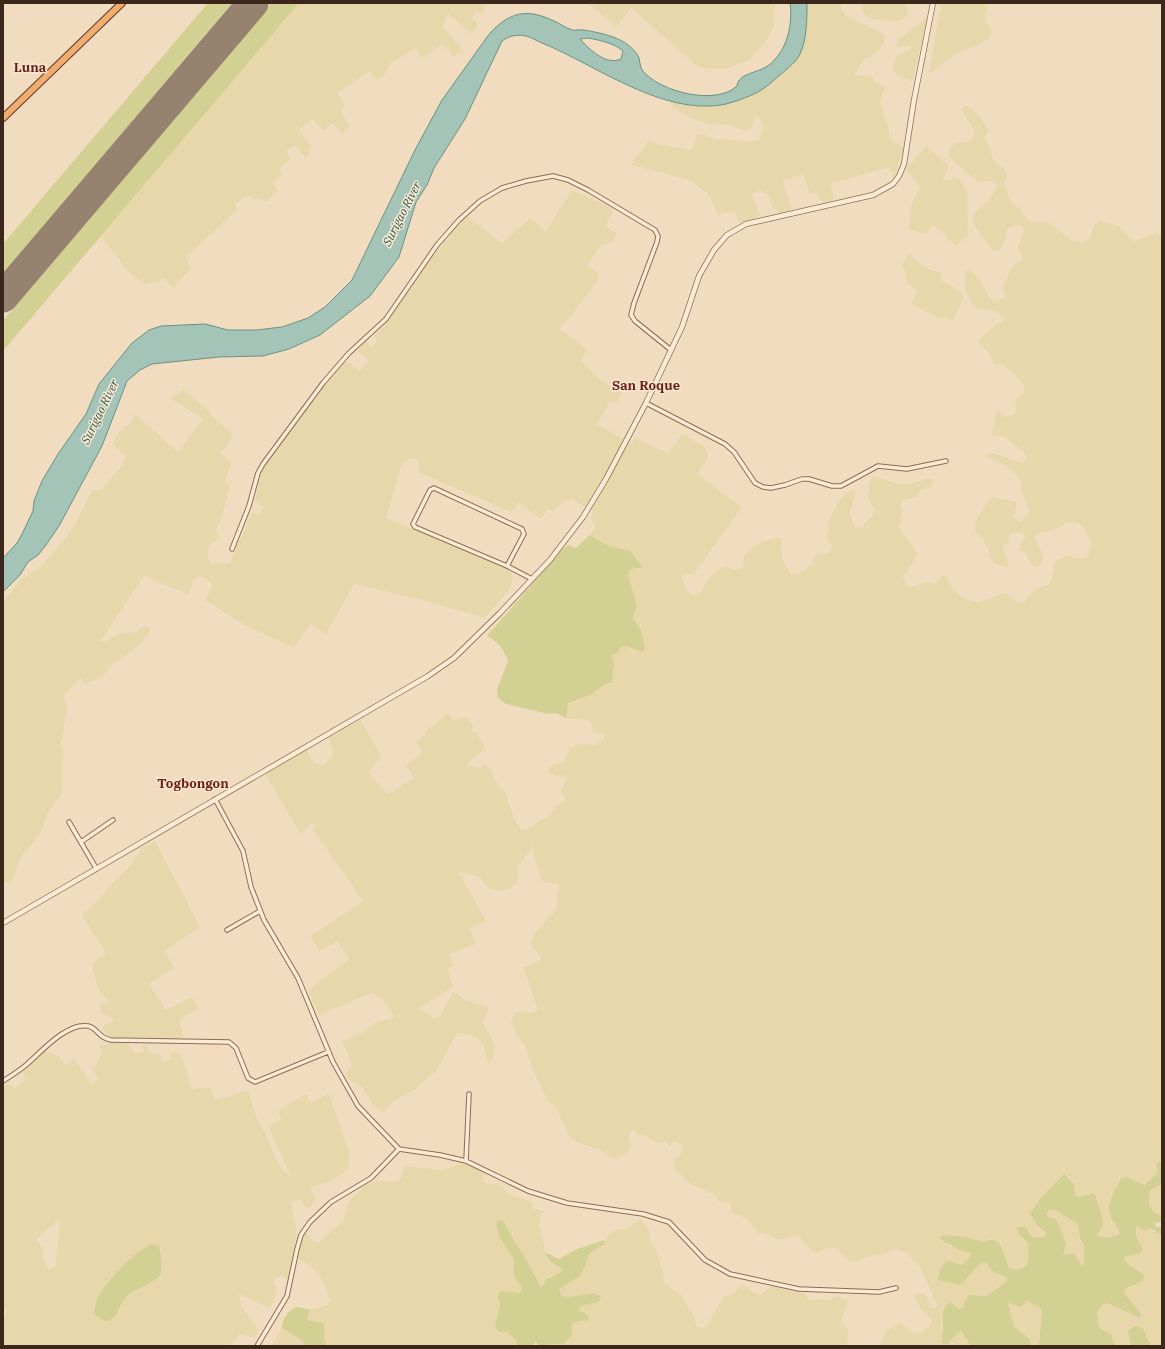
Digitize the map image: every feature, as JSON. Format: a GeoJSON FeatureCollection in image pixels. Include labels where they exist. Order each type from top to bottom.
{"type":"FeatureCollection","features":[{"type":"Feature","properties":{"kind":"highway"},"geometry":{"type":"LineString","coordinates":[[3,118],[122,3]]}},
{"type":"Feature","properties":{"kind":"street"},"geometry":{"type":"LineString","coordinates":[[3,923],[434,673],[474,639],[532,579],[572,533],[595,498],[646,403],[682,327],[699,276],[714,250],[727,235],[746,224],[873,195],[889,187],[896,180],[902,171],[906,154],[914,100],[933,3]]}},
{"type":"Feature","properties":{"kind":"street"},"geometry":{"type":"LineString","coordinates":[[232,549],[249,506],[258,473],[293,422],[340,362],[386,319],[426,259],[450,230],[465,213],[493,192],[546,176],[559,177],[588,190],[655,230],[658,236],[657,242],[634,303],[631,315],[635,321],[671,350]]}},
{"type":"Feature","properties":{"kind":"street"},"geometry":{"type":"LineString","coordinates":[[646,403],[707,434],[730,448],[750,477],[758,485],[763,487],[778,487],[809,478],[832,486],[841,486],[878,466],[907,469],[946,460]]}},
{"type":"Feature","properties":{"kind":"street"},"geometry":{"type":"LineString","coordinates":[[507,566],[524,534],[522,529],[434,488],[430,490],[413,524],[415,527],[507,566],[532,579]]}},
{"type":"Feature","properties":{"kind":"street"},"geometry":{"type":"LineString","coordinates":[[215,799],[243,851],[248,876],[260,911],[298,978],[328,1052],[358,1106],[399,1150],[440,1155],[466,1161],[528,1191],[567,1203],[643,1214],[668,1222],[705,1260],[730,1274],[799,1289],[879,1292],[896,1288]]}},
{"type":"Feature","properties":{"kind":"street"},"geometry":{"type":"LineString","coordinates":[[81,842],[113,820]]}},
{"type":"Feature","properties":{"kind":"street"},"geometry":{"type":"LineString","coordinates":[[70,822],[96,868]]}},
{"type":"Feature","properties":{"kind":"street"},"geometry":{"type":"LineString","coordinates":[[227,930],[260,911]]}},
{"type":"Feature","properties":{"kind":"street"},"geometry":{"type":"LineString","coordinates":[[3,1081],[66,1032],[85,1026],[94,1029],[102,1038],[111,1040],[230,1042],[236,1048],[248,1078],[255,1082],[328,1052]]}},
{"type":"Feature","properties":{"kind":"street"},"geometry":{"type":"LineString","coordinates":[[466,1161],[469,1094]]}},
{"type":"Feature","properties":{"kind":"street"},"geometry":{"type":"LineString","coordinates":[[257,1346],[287,1296],[297,1249],[302,1235],[310,1222],[331,1202],[371,1178],[399,1150]]}},
{"type":"Feature","properties":{"kind":"shaded area"},"geometry":{"type":"Polygon","coordinates":[[[208,3],[232,3],[3,274],[3,244],[208,3]]]}},
{"type":"Feature","properties":{"kind":"shaded area"},"geometry":{"type":"Polygon","coordinates":[[[272,3],[299,3],[3,351],[3,321],[272,3]]]}},
{"type":"Feature","properties":{"kind":"shaded area"},"geometry":{"type":"Polygon","coordinates":[[[299,3],[486,3],[482,13],[476,11],[472,18],[478,24],[472,34],[448,14],[443,26],[464,52],[462,55],[459,53],[455,57],[442,44],[424,58],[415,49],[391,63],[383,76],[377,81],[370,71],[338,93],[345,104],[341,111],[350,126],[342,134],[332,123],[324,131],[313,119],[299,129],[311,146],[309,150],[311,154],[305,158],[295,145],[287,151],[291,159],[279,169],[283,174],[273,184],[278,191],[266,202],[259,198],[254,200],[248,195],[235,204],[237,210],[186,257],[191,269],[173,288],[163,278],[157,282],[144,284],[127,270],[101,236],[299,3]]]}},
{"type":"Feature","properties":{"kind":"shaded area"},"geometry":{"type":"Polygon","coordinates":[[[588,3],[775,3],[774,26],[767,40],[748,61],[724,69],[707,69],[697,66],[631,8],[616,27],[588,3]]]}},
{"type":"Feature","properties":{"kind":"shaded area"},"geometry":{"type":"Polygon","coordinates":[[[807,3],[842,3],[841,9],[846,16],[884,34],[886,39],[880,49],[871,57],[864,59],[854,75],[872,76],[875,82],[885,87],[880,102],[888,126],[890,138],[904,148],[894,176],[889,167],[830,184],[834,200],[824,202],[819,199],[816,192],[810,194],[803,175],[783,181],[792,210],[779,213],[777,209],[773,209],[768,194],[764,194],[762,190],[752,194],[760,216],[740,223],[734,210],[718,215],[709,195],[690,180],[632,165],[634,158],[645,148],[648,140],[661,145],[691,150],[698,133],[719,140],[734,139],[744,142],[759,140],[764,126],[759,118],[755,116],[752,127],[746,131],[731,125],[709,124],[693,119],[673,108],[670,101],[682,105],[726,104],[747,98],[762,89],[800,55],[806,30],[807,3]]]}},
{"type":"Feature","properties":{"kind":"shaded area"},"geometry":{"type":"Polygon","coordinates":[[[861,3],[906,3],[908,15],[899,21],[873,19],[862,11],[861,3]]]}},
{"type":"Feature","properties":{"kind":"shaded area"},"geometry":{"type":"Polygon","coordinates":[[[941,3],[983,3],[987,7],[985,19],[986,24],[993,31],[991,35],[981,44],[959,52],[929,74],[941,3]]]}},
{"type":"Feature","properties":{"kind":"shaded area"},"geometry":{"type":"Polygon","coordinates":[[[928,17],[912,81],[898,77],[893,69],[895,59],[897,56],[910,49],[911,46],[899,47],[896,44],[899,39],[928,17]]]}},
{"type":"Feature","properties":{"kind":"shaded area"},"geometry":{"type":"Polygon","coordinates":[[[965,105],[975,111],[987,126],[988,132],[984,138],[990,147],[993,160],[1005,170],[1007,176],[1005,183],[1009,198],[1029,220],[1035,222],[1048,222],[1072,240],[1080,242],[1089,240],[1095,224],[1100,221],[1119,226],[1134,241],[1157,233],[1162,235],[1162,1161],[1156,1163],[1158,1172],[1145,1185],[1133,1179],[1120,1178],[1109,1207],[1109,1214],[1119,1229],[1120,1234],[1112,1237],[1097,1235],[1103,1225],[1098,1200],[1094,1193],[1078,1197],[1075,1195],[1074,1183],[1066,1174],[1062,1176],[1032,1209],[1042,1230],[1048,1234],[1042,1237],[1032,1237],[1025,1227],[1018,1234],[1027,1244],[1029,1249],[1027,1255],[1028,1264],[1024,1269],[1017,1270],[1009,1268],[1002,1244],[990,1239],[984,1242],[972,1237],[953,1234],[947,1245],[971,1253],[970,1258],[960,1265],[950,1261],[938,1280],[960,1285],[969,1277],[979,1264],[984,1262],[989,1264],[994,1271],[1005,1275],[1008,1279],[1005,1283],[986,1296],[976,1295],[966,1300],[963,1307],[959,1309],[950,1302],[945,1306],[941,1316],[942,1334],[947,1344],[961,1330],[971,1346],[879,1346],[886,1332],[897,1323],[900,1322],[910,1331],[920,1334],[932,1322],[921,1309],[914,1296],[918,1293],[925,1294],[932,1308],[935,1308],[937,1305],[920,1267],[906,1253],[896,1249],[854,1262],[844,1258],[839,1251],[834,1248],[824,1249],[818,1253],[812,1251],[799,1237],[794,1235],[781,1240],[774,1239],[768,1234],[758,1233],[747,1219],[731,1212],[730,1203],[720,1202],[714,1195],[691,1184],[675,1170],[673,1167],[674,1160],[680,1155],[682,1150],[681,1145],[675,1141],[669,1146],[665,1141],[660,1143],[655,1142],[644,1134],[639,1136],[633,1129],[630,1133],[629,1139],[631,1145],[628,1152],[618,1159],[613,1159],[600,1150],[578,1143],[569,1137],[557,1109],[547,1100],[531,1065],[525,1046],[516,1034],[511,1022],[516,1012],[532,1013],[538,1009],[523,967],[540,961],[541,957],[530,943],[535,933],[553,913],[556,907],[559,887],[558,883],[544,883],[541,879],[535,860],[533,846],[518,867],[516,884],[509,889],[501,891],[490,889],[478,876],[468,873],[459,873],[486,921],[470,928],[475,944],[449,954],[454,966],[448,969],[453,987],[418,1009],[424,1011],[433,1018],[437,1018],[441,1014],[452,994],[457,993],[463,999],[489,1008],[483,1022],[494,1043],[495,1054],[490,1063],[487,1061],[484,1046],[479,1040],[472,1035],[457,1033],[437,1070],[413,1091],[395,1100],[383,1112],[373,1105],[361,1086],[349,1080],[346,1073],[352,1064],[342,1041],[363,1032],[375,1023],[395,1017],[383,1000],[372,993],[319,1015],[308,990],[349,959],[337,941],[320,951],[310,936],[363,901],[313,830],[316,824],[311,824],[301,834],[265,774],[306,750],[315,763],[323,765],[332,757],[333,751],[329,737],[360,720],[382,756],[368,772],[388,794],[414,778],[406,765],[422,753],[416,741],[426,735],[425,732],[448,713],[453,720],[467,717],[473,725],[471,733],[476,732],[485,748],[466,765],[479,768],[485,765],[489,767],[496,782],[506,793],[514,819],[523,830],[531,828],[541,819],[546,819],[557,805],[566,800],[560,791],[567,780],[566,775],[555,776],[549,772],[549,768],[553,764],[564,762],[569,749],[572,746],[578,744],[595,745],[604,738],[604,734],[594,733],[591,728],[592,723],[589,720],[566,718],[568,703],[592,694],[602,686],[608,685],[613,676],[614,664],[611,655],[621,647],[626,646],[635,651],[645,643],[633,618],[637,609],[628,576],[629,571],[634,568],[642,568],[623,548],[607,545],[590,535],[595,528],[591,518],[593,511],[571,499],[564,501],[553,512],[548,509],[540,519],[519,502],[511,512],[418,472],[419,462],[417,459],[409,459],[401,466],[386,518],[508,569],[512,573],[513,578],[510,588],[485,618],[426,601],[354,584],[326,634],[311,624],[294,648],[244,625],[205,600],[212,587],[211,582],[205,578],[199,576],[195,579],[188,594],[144,576],[100,642],[108,640],[119,633],[136,632],[142,627],[148,626],[151,630],[140,645],[109,667],[102,677],[85,684],[81,678],[64,695],[67,710],[61,743],[63,749],[62,793],[47,815],[41,832],[20,859],[14,878],[9,885],[3,880],[3,602],[19,582],[42,565],[65,539],[75,524],[92,490],[101,490],[122,465],[126,456],[112,444],[123,427],[131,423],[135,414],[178,452],[203,419],[170,398],[184,390],[210,412],[211,415],[232,434],[229,444],[220,453],[230,461],[231,465],[225,482],[230,487],[220,522],[216,528],[219,538],[210,545],[208,551],[208,558],[211,564],[220,562],[224,564],[230,563],[252,512],[259,515],[264,507],[255,502],[259,478],[265,465],[327,383],[345,363],[347,362],[360,371],[369,361],[357,351],[366,341],[371,347],[378,341],[374,336],[384,326],[412,283],[456,227],[467,216],[502,243],[530,218],[546,231],[572,190],[614,209],[605,226],[617,234],[612,242],[602,245],[597,250],[587,266],[598,273],[598,280],[570,317],[559,328],[587,349],[581,361],[601,380],[622,393],[617,403],[610,401],[597,424],[632,444],[635,438],[668,453],[682,434],[701,444],[706,449],[708,457],[697,474],[742,507],[694,574],[681,575],[688,592],[693,595],[699,594],[708,579],[720,568],[727,567],[740,570],[743,567],[744,556],[751,548],[759,543],[775,538],[781,538],[782,558],[791,575],[798,574],[805,570],[813,563],[815,556],[818,553],[828,554],[832,548],[827,536],[829,520],[838,502],[847,493],[854,489],[856,491],[850,513],[852,521],[857,528],[862,527],[873,514],[874,509],[868,497],[870,481],[873,476],[898,484],[908,484],[930,478],[934,482],[932,486],[920,490],[918,497],[903,500],[900,505],[902,512],[899,527],[917,553],[916,559],[903,576],[907,586],[915,586],[926,582],[936,584],[942,576],[947,575],[951,587],[959,595],[966,599],[977,602],[990,599],[1005,592],[1018,603],[1024,602],[1036,588],[1048,585],[1052,578],[1054,564],[1058,559],[1068,555],[1076,558],[1085,558],[1089,553],[1091,542],[1079,523],[1068,522],[1057,529],[1040,533],[1036,535],[1035,540],[1043,555],[1043,560],[1040,566],[1035,567],[1030,564],[1026,553],[1019,549],[1025,537],[1022,533],[1013,533],[1009,536],[1009,542],[1002,547],[1008,560],[1007,567],[995,564],[989,556],[988,549],[983,540],[975,532],[975,522],[987,502],[993,497],[1017,502],[1014,518],[1018,521],[1021,521],[1028,513],[1029,510],[1021,490],[1020,479],[1007,466],[986,457],[988,454],[993,453],[1022,463],[1025,461],[1027,456],[1020,449],[1003,436],[992,435],[995,416],[998,411],[1005,417],[1015,414],[1016,400],[1024,392],[1025,386],[1005,365],[995,364],[987,350],[981,345],[979,341],[981,337],[998,323],[1002,323],[1004,319],[996,311],[977,309],[972,304],[966,292],[965,272],[968,269],[980,279],[988,296],[994,302],[1004,298],[1005,294],[1002,290],[1012,267],[1023,259],[1018,246],[1024,232],[1022,226],[1017,225],[1010,227],[1006,232],[1006,238],[999,251],[993,251],[974,225],[973,217],[976,211],[989,200],[997,186],[995,182],[978,182],[953,161],[949,155],[950,147],[955,143],[969,141],[974,136],[974,130],[963,112],[962,108],[965,105]]]}},
{"type":"Feature","properties":{"kind":"shaded area"},"geometry":{"type":"Polygon","coordinates":[[[926,146],[949,166],[943,179],[948,181],[955,177],[961,181],[967,191],[968,235],[956,246],[933,225],[925,234],[909,230],[911,208],[914,198],[920,188],[906,169],[926,146]]]}},
{"type":"Feature","properties":{"kind":"shaded area"},"geometry":{"type":"Polygon","coordinates":[[[909,254],[928,269],[942,273],[940,279],[956,289],[963,296],[953,320],[935,316],[911,304],[918,291],[908,284],[906,273],[901,266],[909,254]]]}},
{"type":"Feature","properties":{"kind":"shaded area"},"geometry":{"type":"Polygon","coordinates":[[[590,535],[607,545],[630,551],[643,568],[634,568],[629,571],[628,576],[637,606],[633,618],[641,631],[645,648],[642,652],[626,646],[621,647],[617,653],[611,655],[614,664],[612,682],[602,686],[592,694],[568,703],[566,718],[556,713],[549,714],[506,704],[498,698],[497,689],[508,661],[500,646],[487,636],[561,551],[568,545],[576,548],[590,535]]]}},
{"type":"Feature","properties":{"kind":"shaded area"},"geometry":{"type":"Polygon","coordinates":[[[155,841],[200,927],[165,951],[174,968],[149,984],[166,1010],[192,997],[199,1009],[180,1019],[183,1038],[127,1037],[128,1044],[135,1054],[143,1051],[142,1045],[146,1045],[150,1054],[159,1054],[164,1062],[171,1059],[170,1053],[176,1051],[181,1054],[192,1089],[210,1087],[215,1100],[248,1090],[259,1125],[262,1127],[281,1169],[292,1177],[273,1139],[269,1126],[281,1119],[278,1110],[306,1094],[311,1103],[329,1093],[350,1155],[349,1169],[331,1181],[316,1186],[310,1186],[315,1199],[311,1207],[306,1208],[300,1200],[293,1201],[292,1207],[297,1232],[288,1279],[281,1276],[277,1277],[273,1283],[276,1286],[277,1292],[270,1308],[239,1294],[240,1304],[258,1330],[256,1336],[252,1337],[240,1334],[230,1346],[3,1346],[3,1314],[7,1313],[3,1306],[3,1087],[8,1084],[15,1088],[26,1078],[22,1072],[43,1052],[48,1052],[59,1056],[66,1065],[74,1059],[92,1084],[99,1079],[91,1068],[97,1064],[97,1061],[103,1053],[99,1045],[107,1045],[110,1043],[109,1036],[103,1030],[104,1025],[114,1021],[110,1017],[101,1013],[99,1005],[109,1002],[98,989],[93,970],[93,963],[106,953],[81,915],[91,907],[133,862],[141,849],[155,841]],[[60,1219],[36,1239],[44,1250],[43,1261],[49,1270],[56,1265],[60,1219]],[[148,1245],[118,1271],[103,1289],[106,1321],[111,1319],[119,1311],[127,1295],[141,1289],[161,1274],[162,1267],[160,1254],[148,1245]]]}},
{"type":"Feature","properties":{"kind":"shaded area"},"geometry":{"type":"Polygon","coordinates":[[[1162,1161],[1162,1184],[1150,1190],[1149,1203],[1154,1212],[1162,1216],[1162,1222],[1154,1223],[1156,1227],[1162,1227],[1162,1235],[1150,1228],[1145,1231],[1137,1226],[1136,1236],[1143,1250],[1139,1254],[1126,1256],[1124,1259],[1145,1277],[1142,1281],[1125,1289],[1124,1293],[1141,1314],[1140,1318],[1107,1303],[1104,1304],[1097,1312],[1099,1328],[1111,1335],[1115,1346],[1039,1346],[1042,1310],[1038,1306],[1026,1301],[1021,1307],[1008,1303],[1014,1327],[1030,1339],[1031,1346],[971,1346],[961,1330],[947,1344],[942,1343],[943,1313],[945,1307],[950,1302],[959,1309],[963,1307],[970,1295],[986,1296],[1005,1283],[1008,1279],[1005,1276],[993,1271],[984,1262],[978,1266],[960,1285],[938,1280],[939,1272],[945,1262],[950,1261],[961,1265],[970,1258],[971,1253],[959,1250],[940,1239],[943,1235],[964,1236],[984,1242],[995,1240],[1002,1247],[1009,1268],[1022,1269],[1028,1263],[1028,1248],[1027,1243],[1018,1233],[1017,1227],[1025,1227],[1032,1237],[1042,1237],[1047,1234],[1036,1224],[1030,1213],[1041,1198],[1062,1176],[1065,1174],[1074,1184],[1075,1195],[1078,1197],[1094,1193],[1100,1208],[1103,1224],[1097,1235],[1111,1237],[1120,1234],[1111,1217],[1109,1206],[1121,1178],[1127,1177],[1145,1185],[1158,1172],[1156,1163],[1162,1161]],[[1051,1210],[1046,1213],[1048,1217],[1055,1219],[1059,1225],[1066,1244],[1063,1255],[1074,1253],[1081,1265],[1084,1265],[1084,1244],[1080,1238],[1078,1224],[1056,1210],[1051,1210]]]}},
{"type":"Feature","properties":{"kind":"shaded area"},"geometry":{"type":"Polygon","coordinates":[[[461,1163],[484,1171],[483,1181],[490,1184],[498,1183],[509,1194],[532,1202],[532,1208],[544,1211],[540,1216],[540,1227],[547,1260],[553,1265],[564,1268],[561,1272],[550,1276],[541,1288],[528,1262],[514,1241],[506,1225],[499,1228],[500,1238],[514,1260],[514,1277],[522,1287],[521,1293],[507,1291],[498,1300],[500,1307],[495,1324],[500,1332],[507,1332],[517,1341],[517,1346],[326,1345],[324,1335],[326,1329],[319,1321],[308,1320],[308,1314],[311,1310],[328,1305],[330,1301],[324,1283],[319,1275],[311,1266],[299,1259],[298,1253],[305,1232],[315,1242],[319,1242],[343,1221],[348,1203],[365,1185],[376,1180],[396,1182],[402,1177],[404,1166],[444,1170],[461,1163]]]}},
{"type":"Feature","properties":{"kind":"shaded area"},"geometry":{"type":"Polygon","coordinates":[[[1162,1184],[1162,1216],[1154,1214],[1151,1210],[1148,1198],[1150,1190],[1162,1184]]]}},
{"type":"Feature","properties":{"kind":"shaded area"},"geometry":{"type":"Polygon","coordinates":[[[1056,1210],[1078,1224],[1080,1238],[1084,1244],[1084,1265],[1081,1265],[1077,1258],[1063,1255],[1066,1244],[1059,1225],[1055,1219],[1048,1217],[1045,1212],[1056,1210]]]}},
{"type":"Feature","properties":{"kind":"shaded area"},"geometry":{"type":"Polygon","coordinates":[[[498,1220],[503,1221],[506,1225],[514,1241],[528,1262],[541,1288],[546,1279],[561,1272],[563,1269],[552,1263],[545,1252],[559,1259],[577,1249],[605,1240],[604,1244],[589,1254],[579,1277],[559,1289],[561,1295],[565,1297],[588,1294],[601,1296],[598,1302],[581,1306],[579,1310],[589,1316],[589,1320],[572,1324],[572,1335],[565,1343],[539,1346],[536,1342],[531,1346],[517,1346],[517,1341],[507,1332],[500,1332],[496,1329],[495,1324],[500,1307],[498,1295],[501,1291],[521,1293],[522,1287],[514,1277],[514,1260],[500,1238],[496,1224],[498,1220]]]}},
{"type":"Feature","properties":{"kind":"shaded area"},"geometry":{"type":"Polygon","coordinates":[[[639,1220],[642,1220],[649,1230],[650,1243],[655,1247],[663,1271],[664,1282],[680,1294],[685,1300],[688,1308],[694,1316],[697,1327],[702,1328],[706,1326],[724,1297],[734,1293],[741,1285],[749,1288],[752,1292],[761,1295],[771,1286],[806,1294],[808,1300],[831,1299],[837,1296],[848,1301],[841,1322],[848,1330],[847,1344],[849,1346],[550,1346],[556,1343],[565,1343],[570,1339],[572,1324],[576,1322],[583,1322],[584,1312],[579,1310],[581,1306],[594,1303],[601,1296],[598,1294],[565,1297],[561,1295],[559,1289],[579,1277],[589,1254],[604,1244],[608,1235],[617,1229],[626,1229],[639,1220]]]}},
{"type":"Feature","properties":{"kind":"shaded area"},"geometry":{"type":"Polygon","coordinates":[[[1137,1226],[1145,1230],[1149,1228],[1162,1235],[1162,1346],[1151,1346],[1143,1328],[1129,1336],[1131,1346],[1115,1346],[1099,1328],[1096,1317],[1100,1308],[1107,1303],[1133,1315],[1132,1302],[1124,1293],[1125,1289],[1142,1281],[1141,1270],[1127,1264],[1124,1259],[1126,1256],[1139,1254],[1140,1243],[1136,1240],[1135,1232],[1137,1226]]]}},
{"type":"Feature","properties":{"kind":"shaded area"},"geometry":{"type":"Polygon","coordinates":[[[153,1244],[159,1246],[162,1264],[161,1273],[150,1283],[128,1295],[123,1301],[117,1314],[111,1320],[105,1321],[99,1318],[94,1313],[97,1299],[107,1283],[130,1259],[146,1247],[153,1244]]]}},
{"type":"Feature","properties":{"kind":"shaded area"},"geometry":{"type":"Polygon","coordinates":[[[1025,1301],[1038,1306],[1042,1310],[1039,1346],[1031,1346],[1030,1339],[1014,1327],[1009,1311],[1008,1302],[1015,1305],[1025,1301]]]}},
{"type":"Feature","properties":{"kind":"shaded area"},"geometry":{"type":"Polygon","coordinates":[[[299,1307],[311,1310],[308,1314],[308,1320],[323,1323],[327,1346],[306,1346],[299,1338],[282,1328],[283,1321],[287,1314],[292,1309],[299,1307]]]}},
{"type":"Feature","properties":{"kind":"shaded area"},"geometry":{"type":"Polygon","coordinates":[[[1136,1326],[1143,1328],[1151,1346],[1131,1346],[1128,1330],[1136,1326]]]}},
{"type":"Feature","properties":{"kind":"shaded area"},"geometry":{"type":"Polygon","coordinates":[[[282,1328],[299,1338],[306,1346],[271,1346],[282,1328]]]}},
{"type":"Feature","properties":{"kind":"water","name":"Surigao River"},"geometry":{"type":"Polygon","coordinates":[[[790,3],[807,3],[805,35],[798,57],[764,89],[746,98],[726,104],[703,106],[679,103],[632,87],[528,37],[519,35],[502,41],[465,119],[434,168],[427,185],[416,202],[399,257],[370,296],[320,335],[289,349],[263,356],[219,357],[152,364],[140,370],[127,381],[102,446],[59,526],[38,555],[28,562],[20,575],[3,592],[3,558],[17,543],[22,534],[33,511],[34,501],[42,481],[58,454],[86,414],[99,384],[132,343],[149,330],[161,326],[205,324],[228,330],[256,330],[282,327],[308,318],[325,307],[352,280],[415,150],[442,100],[490,33],[505,20],[520,14],[537,15],[572,30],[584,30],[613,37],[624,42],[634,51],[639,58],[642,70],[650,78],[661,85],[674,90],[702,96],[728,92],[737,86],[741,78],[769,65],[784,45],[791,20],[790,3]],[[588,38],[580,39],[593,52],[610,60],[615,61],[621,59],[623,51],[619,48],[606,42],[588,38]]]}},
{"type":"Feature","properties":{"kind":"runway"},"geometry":{"type":"LineString","coordinates":[[3,297],[253,3]]}},
{"type":"Feature","properties":{"kind":"district","name":"Luna"},"geometry":{"type":"Point","coordinates":[30,67]}},
{"type":"Feature","properties":{"kind":"district","name":"San Roque"},"geometry":{"type":"Point","coordinates":[646,385]}},
{"type":"Feature","properties":{"kind":"district","name":"Togbongon"},"geometry":{"type":"Point","coordinates":[193,783]}}]}
